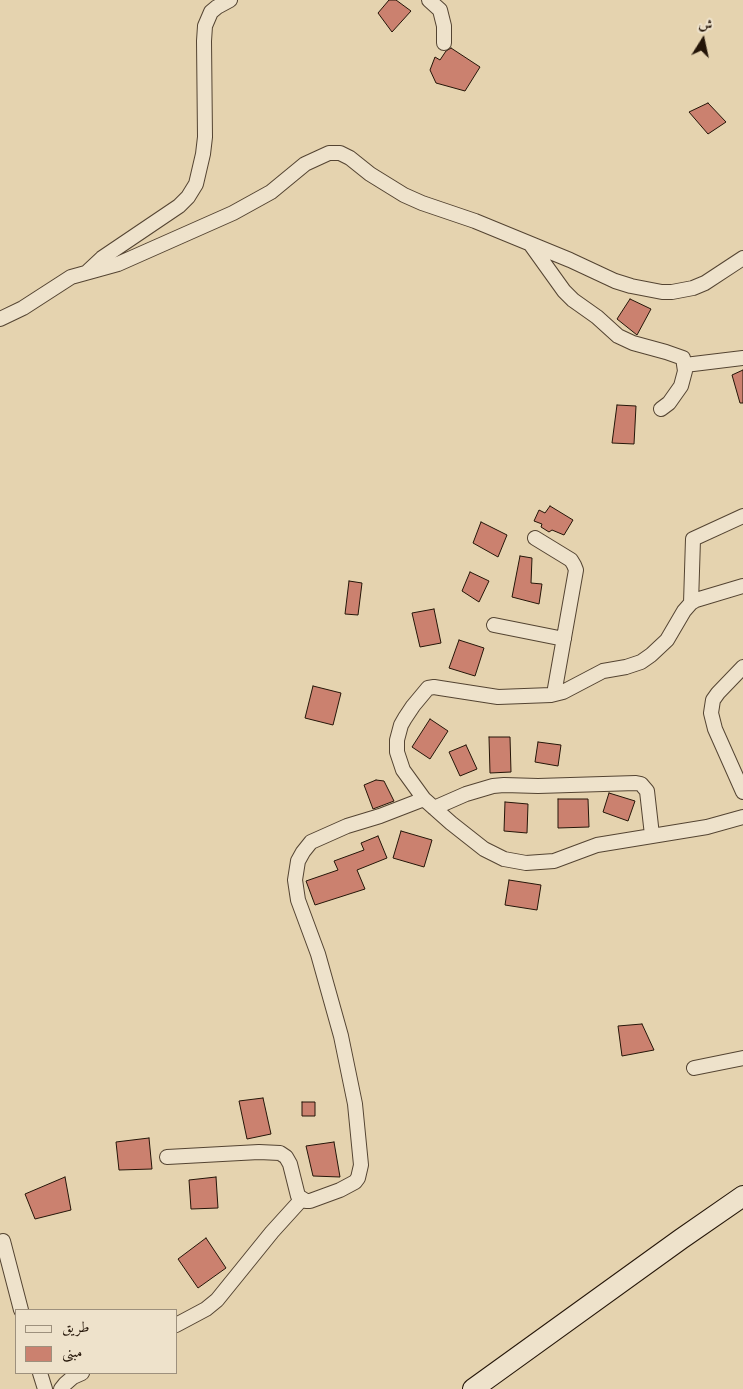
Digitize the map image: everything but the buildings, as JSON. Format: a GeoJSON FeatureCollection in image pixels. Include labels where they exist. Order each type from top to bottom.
{"type":"FeatureCollection","features":[{"type":"Feature","properties":{"kind":"main road"},"geometry":{"type":"LineString","coordinates":[[473,1389],[743,1196]]}},
{"type":"Feature","properties":{"kind":"street"},"geometry":{"type":"LineString","coordinates":[[87,272],[102,258],[179,206],[188,197],[196,184],[205,138],[204,41],[206,26],[216,7],[230,0]]}},
{"type":"Feature","properties":{"kind":"street"},"geometry":{"type":"LineString","coordinates":[[429,0],[440,10],[444,26],[444,43]]}},
{"type":"Feature","properties":{"kind":"street"},"geometry":{"type":"LineString","coordinates":[[0,319],[23,308],[78,274],[118,264],[233,213],[271,192],[305,164],[334,152],[350,158],[370,174],[404,195],[531,244],[615,281],[631,286],[662,292],[693,288],[705,283],[743,258]]}},
{"type":"Feature","properties":{"kind":"street"},"geometry":{"type":"LineString","coordinates":[[531,244],[564,291],[618,336],[683,358],[685,371],[681,386],[669,403],[661,409]]}},
{"type":"Feature","properties":{"kind":"street"},"geometry":{"type":"LineString","coordinates":[[685,365],[743,358]]}},
{"type":"Feature","properties":{"kind":"street"},"geometry":{"type":"LineString","coordinates":[[691,603],[694,538],[743,516]]}},
{"type":"Feature","properties":{"kind":"street"},"geometry":{"type":"LineString","coordinates":[[535,538],[568,558],[575,567],[576,574],[554,694]]}},
{"type":"Feature","properties":{"kind":"street"},"geometry":{"type":"LineString","coordinates":[[743,586],[691,603],[684,611],[667,640],[641,662],[602,671],[570,690],[554,694],[498,697],[436,687],[428,688],[412,706],[401,725],[397,740],[397,752],[403,770],[429,804],[484,849],[504,858],[526,863],[554,861],[597,845],[707,827],[743,817]]}},
{"type":"Feature","properties":{"kind":"street"},"geometry":{"type":"LineString","coordinates":[[494,625],[564,639]]}},
{"type":"Feature","properties":{"kind":"street"},"geometry":{"type":"LineString","coordinates":[[743,667],[713,700],[712,713],[715,729],[743,792]]}},
{"type":"Feature","properties":{"kind":"street"},"geometry":{"type":"LineString","coordinates":[[301,1200],[310,1201],[349,1186],[358,1178],[361,1165],[355,1104],[341,1036],[318,954],[298,900],[295,880],[298,861],[311,842],[320,837],[429,804],[493,786],[510,785],[641,784],[647,791],[652,835]]}},
{"type":"Feature","properties":{"kind":"street"},"geometry":{"type":"LineString","coordinates":[[694,1068],[743,1058]]}},
{"type":"Feature","properties":{"kind":"street"},"geometry":{"type":"LineString","coordinates":[[167,1157],[259,1152],[280,1153],[286,1157],[290,1164],[298,1196],[301,1200]]}},
{"type":"Feature","properties":{"kind":"street"},"geometry":{"type":"LineString","coordinates":[[178,1324],[206,1309],[217,1300],[272,1232],[301,1200]]}},
{"type":"Feature","properties":{"kind":"street"},"geometry":{"type":"LineString","coordinates":[[3,1242],[22,1309]]}},
{"type":"Feature","properties":{"kind":"street"},"geometry":{"type":"LineString","coordinates":[[40,1374],[45,1389]]}},
{"type":"Feature","properties":{"kind":"street"},"geometry":{"type":"LineString","coordinates":[[61,1389],[73,1377],[80,1374]]}}]}
